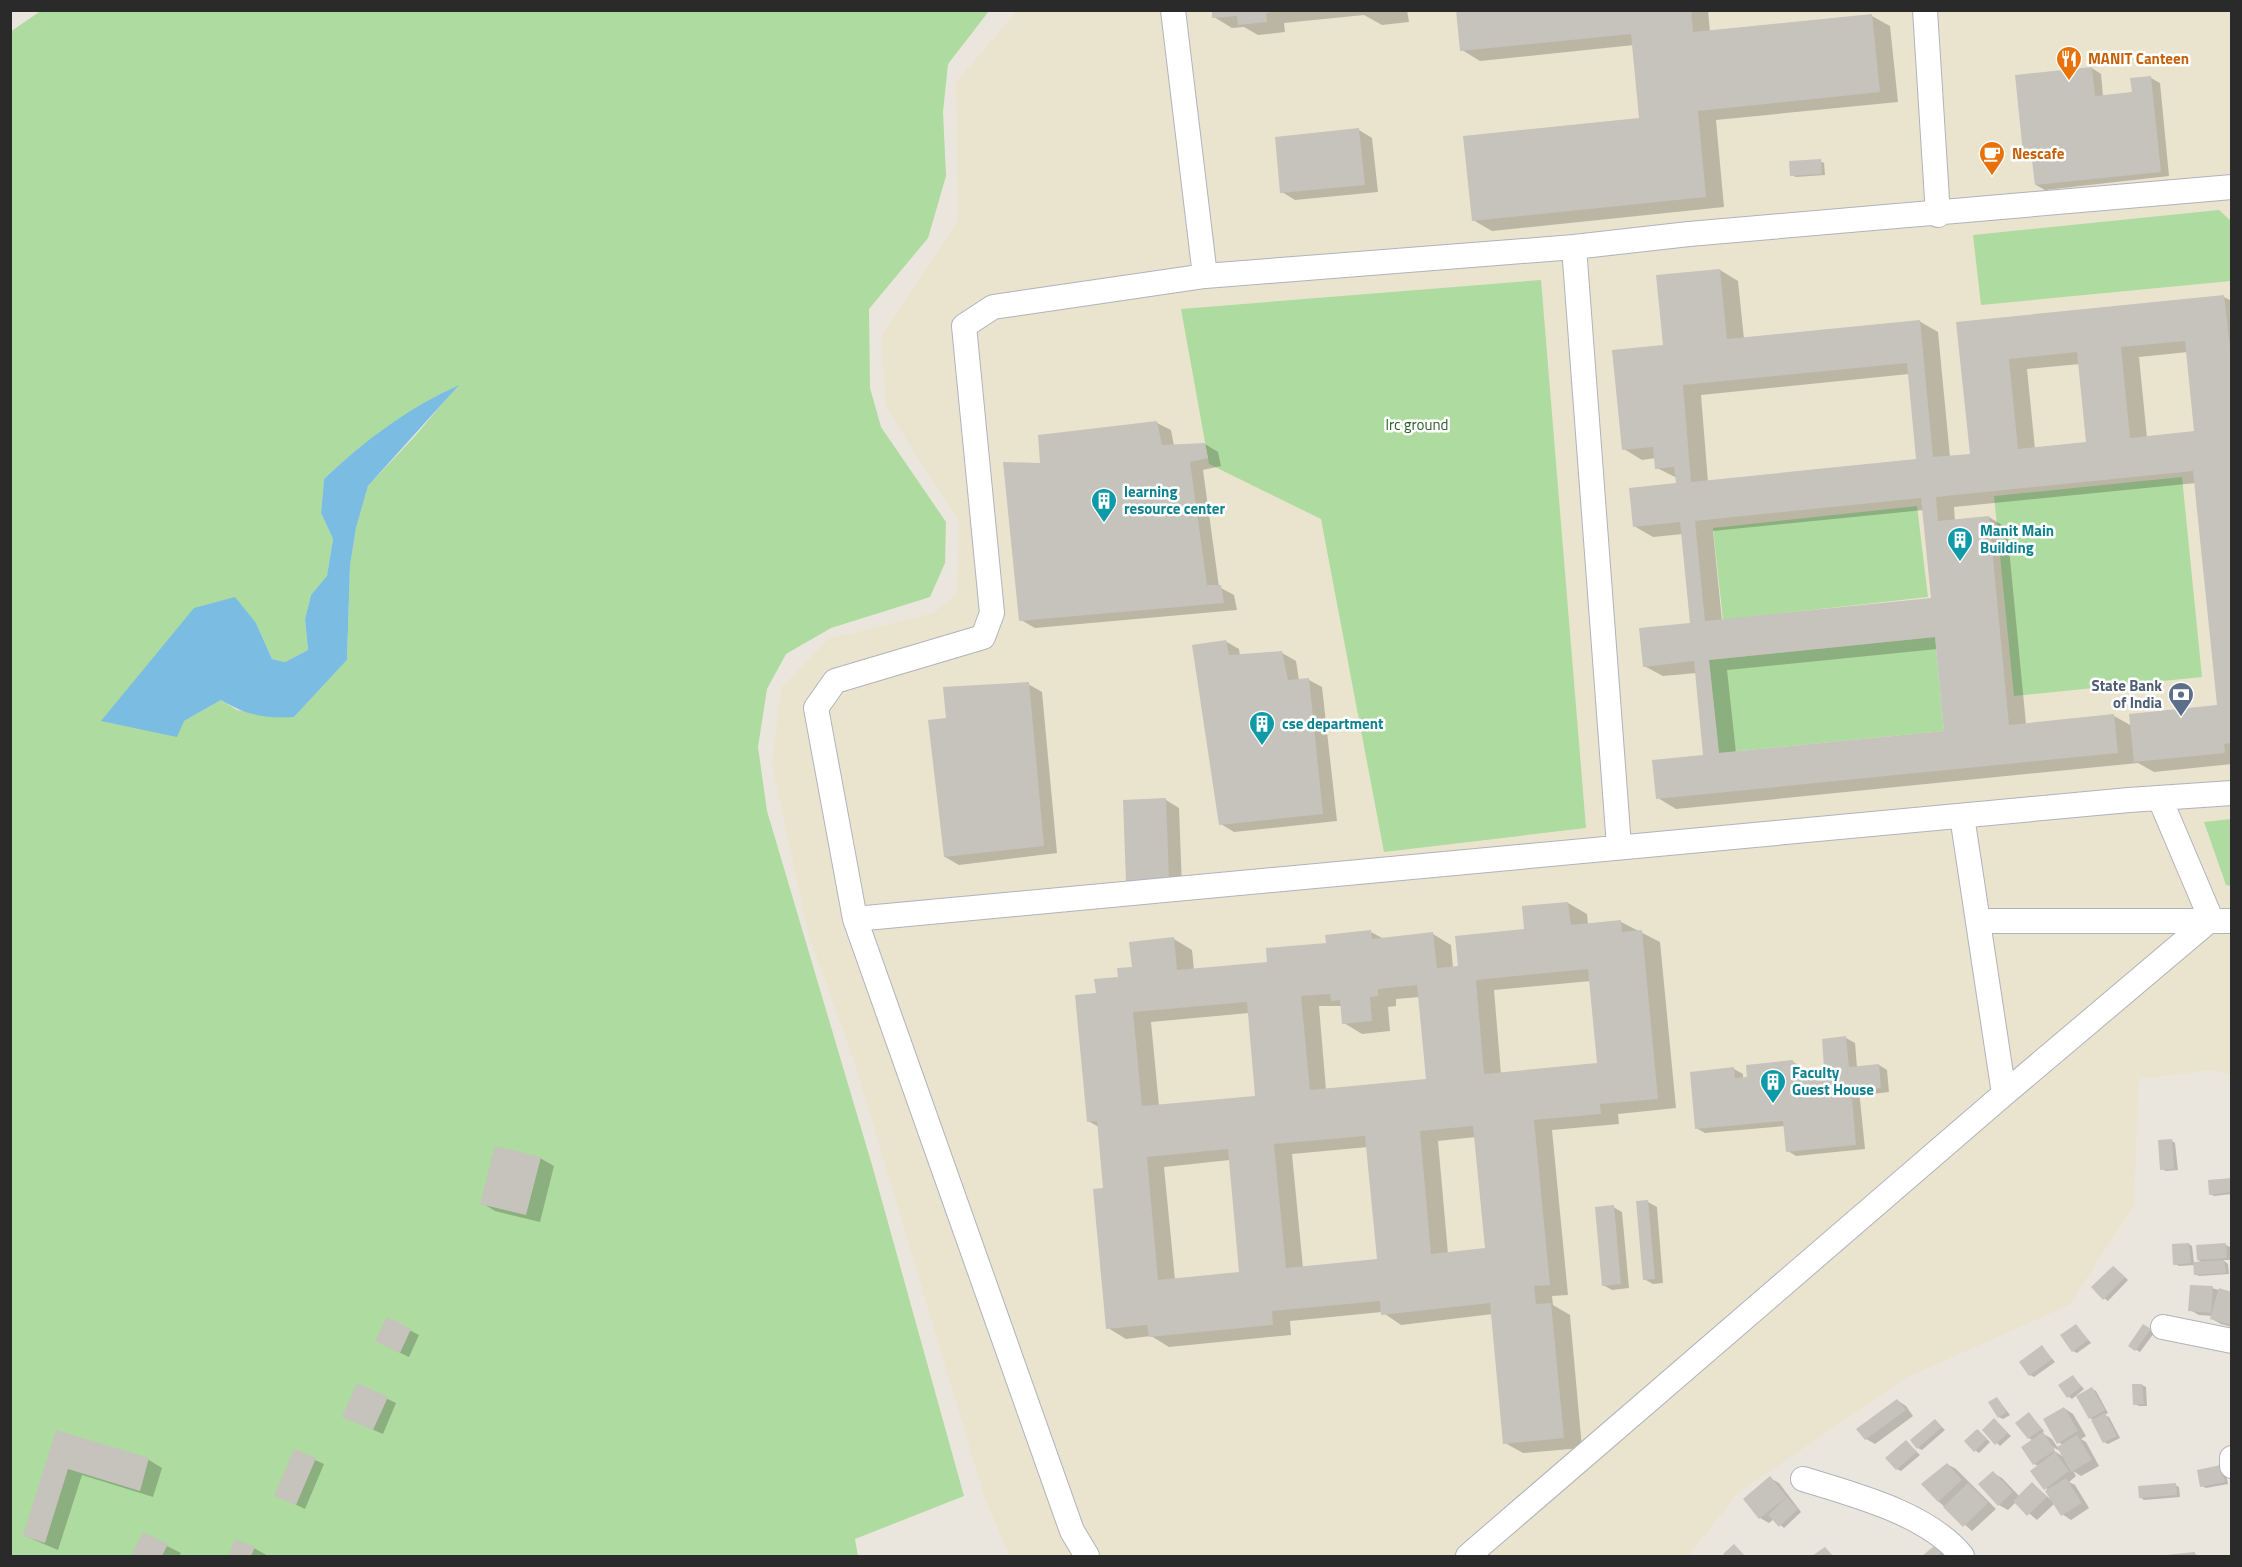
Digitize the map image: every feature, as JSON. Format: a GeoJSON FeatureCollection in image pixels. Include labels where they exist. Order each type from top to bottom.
{"type":"FeatureCollection","features":[{"type":"Feature","properties":{"kind":"street"},"geometry":{"type":"LineString","coordinates":[[1173,10],[1205,276]]}},
{"type":"Feature","properties":{"kind":"street"},"geometry":{"type":"LineString","coordinates":[[1925,10],[1938,215]]}},
{"type":"Feature","properties":{"kind":"street"},"geometry":{"type":"LineString","coordinates":[[1087,1557],[1072,1531],[855,919],[816,708],[835,681],[983,637],[992,613],[964,326],[993,307],[1205,276],[1574,247],[1689,234],[1938,215],[2024,204],[2232,187]]}},
{"type":"Feature","properties":{"kind":"street"},"geometry":{"type":"LineString","coordinates":[[1574,247],[1619,846]]}},
{"type":"Feature","properties":{"kind":"street"},"geometry":{"type":"LineString","coordinates":[[855,919],[1619,846],[2232,793]]}},
{"type":"Feature","properties":{"kind":"street"},"geometry":{"type":"LineString","coordinates":[[2160,799],[2221,920]]}},
{"type":"Feature","properties":{"kind":"street"},"geometry":{"type":"LineString","coordinates":[[1962,816],[2004,1094]]}},
{"type":"Feature","properties":{"kind":"street"},"geometry":{"type":"LineString","coordinates":[[1978,921],[2221,920]]}},
{"type":"Feature","properties":{"kind":"street"},"geometry":{"type":"LineString","coordinates":[[1468,1557],[2004,1094],[2221,920]]}},
{"type":"Feature","properties":{"kind":"street"},"geometry":{"type":"LineString","coordinates":[[2163,1326],[2232,1341]]}},
{"type":"Feature","properties":{"kind":"street"},"geometry":{"type":"LineString","coordinates":[[2232,1458],[2232,1466]]}},
{"type":"Feature","properties":{"kind":"street"},"geometry":{"type":"LineString","coordinates":[[1803,1479],[1895,1509],[1954,1546],[1962,1557]]}},
{"type":"Feature","properties":{"kind":"shaded area"},"geometry":{"type":"Polygon","coordinates":[[[1017,11],[2231,11],[2231,1075],[2212,1070],[2139,1079],[2134,1206],[2069,1305],[1910,1376],[1739,1492],[1688,1556],[1010,1556],[985,1499],[854,1061],[808,933],[772,764],[781,688],[828,639],[933,613],[957,594],[959,521],[886,408],[881,336],[958,220],[956,82],[1017,11]]]}},
{"type":"Feature","properties":{"kind":"green space"},"geometry":{"type":"Polygon","coordinates":[[[42,10],[989,11],[948,64],[943,112],[946,176],[928,238],[869,309],[870,388],[881,427],[946,522],[945,563],[930,597],[831,628],[786,654],[767,689],[758,747],[767,811],[872,1165],[964,1496],[855,1539],[858,1556],[11,1556],[10,32],[42,10]],[[457,386],[387,427],[324,479],[321,513],[333,539],[327,577],[311,595],[305,619],[308,650],[285,662],[272,659],[256,623],[184,721],[221,700],[237,710],[294,717],[347,660],[350,566],[356,528],[368,486],[416,435],[457,386]]]}},
{"type":"Feature","properties":{"kind":"green space"},"geometry":{"type":"Polygon","coordinates":[[[2219,210],[2231,221],[2231,281],[1981,305],[1973,235],[2219,210]]]}},
{"type":"Feature","properties":{"kind":"green space","name":"lrc ground"},"geometry":{"type":"Polygon","coordinates":[[[1541,280],[1586,828],[1384,852],[1321,519],[1209,464],[1181,309],[1541,280]]]}},
{"type":"Feature","properties":{"kind":"green space"},"geometry":{"type":"Polygon","coordinates":[[[2182,477],[2202,677],[2014,696],[1994,496],[2182,477]]]}},
{"type":"Feature","properties":{"kind":"green space"},"geometry":{"type":"Polygon","coordinates":[[[1917,506],[1928,597],[1723,620],[1713,528],[1917,506]]]}},
{"type":"Feature","properties":{"kind":"green space"},"geometry":{"type":"Polygon","coordinates":[[[1935,637],[1944,731],[1719,753],[1709,660],[1935,637]]]}},
{"type":"Feature","properties":{"kind":"green space"},"geometry":{"type":"Polygon","coordinates":[[[2232,819],[2231,886],[2226,885],[2204,822],[2232,819]]]}},
{"type":"Feature","properties":{"kind":"water"},"geometry":{"type":"Polygon","coordinates":[[[459,385],[368,486],[356,528],[350,566],[347,660],[294,717],[256,715],[221,700],[184,721],[177,737],[101,721],[194,608],[235,597],[256,623],[272,659],[285,662],[308,650],[305,619],[311,595],[327,576],[333,539],[321,513],[324,479],[387,426],[459,385]]]}},
{"type":"Feature","properties":{"kind":"building"},"geometry":{"type":"Polygon","coordinates":[[[1212,10],[1275,10],[1275,12],[1266,13],[1267,22],[1238,25],[1237,16],[1212,18],[1212,10]]]}},
{"type":"Feature","properties":{"kind":"building"},"geometry":{"type":"Polygon","coordinates":[[[1456,10],[1691,10],[1693,32],[1872,14],[1880,92],[1698,111],[1706,197],[1472,221],[1463,136],[1639,118],[1631,34],[1460,51],[1456,10]]]}},
{"type":"Feature","properties":{"kind":"building"},"geometry":{"type":"Polygon","coordinates":[[[2092,67],[2095,96],[2132,92],[2130,78],[2151,76],[2161,172],[2035,185],[2031,152],[2023,153],[2015,75],[2092,67]]]}},
{"type":"Feature","properties":{"kind":"building"},"geometry":{"type":"Polygon","coordinates":[[[1359,128],[1365,185],[1280,193],[1275,137],[1359,128]]]}},
{"type":"Feature","properties":{"kind":"building"},"geometry":{"type":"Polygon","coordinates":[[[1821,159],[1822,174],[1790,176],[1789,161],[1821,159]]]}},
{"type":"Feature","properties":{"kind":"building","name":"Manit Main Building"},"geometry":{"type":"Polygon","coordinates":[[[1720,269],[1727,339],[1920,320],[1933,457],[1970,454],[1956,322],[2224,295],[2232,364],[2232,743],[2224,744],[2225,753],[2134,762],[2129,714],[2217,705],[2193,471],[1936,497],[1938,521],[1989,516],[2009,725],[2114,714],[2118,753],[1656,799],[1652,760],[1703,755],[1694,661],[1643,667],[1639,628],[1690,623],[1680,522],[1633,527],[1629,488],[1676,483],[1674,467],[1655,469],[1653,447],[1622,450],[1612,350],[1663,345],[1656,275],[1720,269]],[[2185,341],[2121,347],[2130,438],[2194,431],[2185,341]],[[2077,352],[2009,359],[2018,449],[2086,442],[2077,352]],[[1907,363],[1683,385],[1691,482],[1916,459],[1907,363]],[[1921,498],[1695,521],[1705,621],[1931,598],[1921,498]],[[1935,637],[1709,660],[1719,753],[1944,731],[1935,637]]]}},
{"type":"Feature","properties":{"kind":"building","name":"learning resource center"},"geometry":{"type":"Polygon","coordinates":[[[1157,421],[1162,445],[1205,443],[1208,458],[1190,462],[1207,585],[1221,585],[1224,603],[1019,621],[1003,462],[1040,463],[1038,435],[1157,421]]]}},
{"type":"Feature","properties":{"kind":"building","name":"cse department"},"geometry":{"type":"Polygon","coordinates":[[[1226,640],[1229,655],[1282,651],[1288,680],[1309,678],[1323,814],[1219,825],[1192,645],[1226,640]]]}},
{"type":"Feature","properties":{"kind":"building"},"geometry":{"type":"Polygon","coordinates":[[[1029,682],[1044,846],[944,857],[928,720],[946,718],[943,687],[1029,682]]]}},
{"type":"Feature","properties":{"kind":"building"},"geometry":{"type":"Polygon","coordinates":[[[1166,798],[1169,880],[1126,882],[1123,800],[1166,798]]]}},
{"type":"Feature","properties":{"kind":"building"},"geometry":{"type":"Polygon","coordinates":[[[1568,902],[1571,925],[1621,920],[1622,932],[1642,930],[1658,1099],[1600,1104],[1601,1114],[1534,1120],[1550,1285],[1534,1286],[1536,1304],[1551,1303],[1564,1438],[1503,1444],[1490,1303],[1381,1315],[1380,1301],[1272,1311],[1273,1325],[1149,1337],[1147,1325],[1106,1329],[1093,1189],[1103,1188],[1097,1121],[1087,1122],[1075,995],[1096,993],[1094,979],[1118,977],[1117,968],[1132,967],[1129,942],[1174,937],[1177,970],[1267,962],[1266,948],[1326,943],[1325,935],[1371,930],[1372,939],[1433,932],[1437,968],[1458,966],[1455,936],[1524,929],[1522,906],[1568,902]],[[1588,969],[1476,980],[1484,1074],[1597,1063],[1588,969]],[[1417,985],[1378,989],[1378,996],[1370,997],[1372,1021],[1342,1024],[1340,1000],[1331,1001],[1330,994],[1301,996],[1310,1090],[1426,1079],[1417,985]],[[1247,1002],[1133,1012],[1142,1106],[1255,1096],[1247,1002]],[[1473,1126],[1420,1131],[1431,1254],[1485,1248],[1473,1126]],[[1365,1136],[1274,1144],[1286,1268],[1377,1259],[1365,1136]],[[1228,1149],[1147,1157],[1158,1280],[1239,1272],[1228,1149]]]}},
{"type":"Feature","properties":{"kind":"building","name":"Faculty Guest House"},"geometry":{"type":"Polygon","coordinates":[[[1846,1036],[1849,1067],[1879,1064],[1881,1088],[1862,1090],[1862,1085],[1851,1086],[1856,1145],[1786,1152],[1783,1121],[1695,1129],[1690,1072],[1734,1067],[1735,1078],[1747,1077],[1746,1065],[1793,1060],[1795,1070],[1824,1068],[1822,1039],[1846,1036]]]}},
{"type":"Feature","properties":{"kind":"building"},"geometry":{"type":"Polygon","coordinates":[[[2172,1139],[2174,1169],[2160,1170],[2158,1140],[2172,1139]]]}},
{"type":"Feature","properties":{"kind":"building"},"geometry":{"type":"Polygon","coordinates":[[[495,1146],[541,1157],[526,1215],[480,1204],[495,1146]]]}},
{"type":"Feature","properties":{"kind":"building"},"geometry":{"type":"Polygon","coordinates":[[[2232,1178],[2232,1192],[2209,1195],[2208,1180],[2232,1178]]]}},
{"type":"Feature","properties":{"kind":"building"},"geometry":{"type":"Polygon","coordinates":[[[1648,1200],[1655,1279],[1643,1280],[1636,1201],[1648,1200]]]}},
{"type":"Feature","properties":{"kind":"building"},"geometry":{"type":"Polygon","coordinates":[[[1614,1205],[1621,1284],[1602,1286],[1595,1207],[1614,1205]]]}},
{"type":"Feature","properties":{"kind":"building"},"geometry":{"type":"Polygon","coordinates":[[[2189,1243],[2191,1263],[2173,1265],[2172,1244],[2189,1243]]]}},
{"type":"Feature","properties":{"kind":"building"},"geometry":{"type":"Polygon","coordinates":[[[2226,1243],[2227,1258],[2197,1260],[2196,1245],[2226,1243]]]}},
{"type":"Feature","properties":{"kind":"building"},"geometry":{"type":"Polygon","coordinates":[[[2224,1260],[2226,1273],[2194,1275],[2193,1262],[2224,1260]]]}},
{"type":"Feature","properties":{"kind":"building"},"geometry":{"type":"Polygon","coordinates":[[[2113,1266],[2125,1277],[2103,1300],[2091,1287],[2113,1266]]]}},
{"type":"Feature","properties":{"kind":"building"},"geometry":{"type":"Polygon","coordinates":[[[2190,1285],[2213,1286],[2211,1313],[2188,1311],[2190,1285]]]}},
{"type":"Feature","properties":{"kind":"building"},"geometry":{"type":"Polygon","coordinates":[[[2219,1288],[2232,1292],[2232,1325],[2210,1319],[2219,1288]]]}},
{"type":"Feature","properties":{"kind":"building"},"geometry":{"type":"Polygon","coordinates":[[[387,1317],[411,1329],[400,1353],[375,1341],[387,1317]]]}},
{"type":"Feature","properties":{"kind":"building"},"geometry":{"type":"Polygon","coordinates":[[[2076,1324],[2088,1340],[2072,1352],[2060,1335],[2076,1324]]]}},
{"type":"Feature","properties":{"kind":"building"},"geometry":{"type":"Polygon","coordinates":[[[2143,1324],[2151,1329],[2135,1351],[2128,1346],[2143,1324]]]}},
{"type":"Feature","properties":{"kind":"building"},"geometry":{"type":"Polygon","coordinates":[[[2042,1345],[2052,1359],[2029,1376],[2019,1362],[2042,1345]]]}},
{"type":"Feature","properties":{"kind":"building"},"geometry":{"type":"Polygon","coordinates":[[[2073,1375],[2081,1387],[2067,1398],[2058,1385],[2073,1375]]]}},
{"type":"Feature","properties":{"kind":"building"},"geometry":{"type":"Polygon","coordinates":[[[357,1383],[388,1397],[373,1430],[342,1417],[357,1383]]]}},
{"type":"Feature","properties":{"kind":"building"},"geometry":{"type":"Polygon","coordinates":[[[2132,1384],[2142,1384],[2144,1404],[2133,1405],[2132,1384]]]}},
{"type":"Feature","properties":{"kind":"building"},"geometry":{"type":"Polygon","coordinates":[[[2092,1387],[2105,1410],[2089,1419],[2076,1396],[2092,1387]]]}},
{"type":"Feature","properties":{"kind":"building"},"geometry":{"type":"Polygon","coordinates":[[[1997,1397],[2007,1412],[1998,1418],[1988,1402],[1997,1397]]]}},
{"type":"Feature","properties":{"kind":"building"},"geometry":{"type":"Polygon","coordinates":[[[1897,1399],[1906,1410],[1865,1440],[1856,1429],[1897,1399]]]}},
{"type":"Feature","properties":{"kind":"building"},"geometry":{"type":"Polygon","coordinates":[[[2064,1407],[2078,1431],[2057,1444],[2043,1419],[2064,1407]]]}},
{"type":"Feature","properties":{"kind":"building"},"geometry":{"type":"Polygon","coordinates":[[[2029,1412],[2042,1429],[2028,1439],[2015,1423],[2029,1412]]]}},
{"type":"Feature","properties":{"kind":"building"},"geometry":{"type":"Polygon","coordinates":[[[2105,1413],[2117,1436],[2103,1443],[2091,1420],[2105,1413]]]}},
{"type":"Feature","properties":{"kind":"building"},"geometry":{"type":"Polygon","coordinates":[[[1994,1418],[2008,1433],[1995,1445],[1982,1430],[1994,1418]]]}},
{"type":"Feature","properties":{"kind":"building"},"geometry":{"type":"Polygon","coordinates":[[[1935,1419],[1942,1427],[1917,1449],[1910,1440],[1935,1419]]]}},
{"type":"Feature","properties":{"kind":"building"},"geometry":{"type":"Polygon","coordinates":[[[1977,1429],[1987,1439],[1974,1452],[1964,1441],[1977,1429]]]}},
{"type":"Feature","properties":{"kind":"building"},"geometry":{"type":"Polygon","coordinates":[[[56,1430],[149,1458],[140,1491],[68,1469],[45,1543],[23,1536],[56,1430]]]}},
{"type":"Feature","properties":{"kind":"building"},"geometry":{"type":"Polygon","coordinates":[[[2043,1432],[2055,1450],[2033,1465],[2021,1447],[2043,1432]]]}},
{"type":"Feature","properties":{"kind":"building"},"geometry":{"type":"Polygon","coordinates":[[[2077,1435],[2092,1460],[2071,1472],[2057,1447],[2077,1435]]]}},
{"type":"Feature","properties":{"kind":"building"},"geometry":{"type":"Polygon","coordinates":[[[1906,1440],[1917,1452],[1896,1470],[1885,1458],[1906,1440]]]}},
{"type":"Feature","properties":{"kind":"building"},"geometry":{"type":"Polygon","coordinates":[[[294,1449],[316,1458],[296,1505],[274,1496],[294,1449]]]}},
{"type":"Feature","properties":{"kind":"building"},"geometry":{"type":"Polygon","coordinates":[[[2055,1452],[2069,1471],[2044,1490],[2030,1471],[2055,1452]]]}},
{"type":"Feature","properties":{"kind":"building"},"geometry":{"type":"Polygon","coordinates":[[[1947,1463],[1962,1480],[1938,1502],[1921,1484],[1947,1463]]]}},
{"type":"Feature","properties":{"kind":"building"},"geometry":{"type":"Polygon","coordinates":[[[2221,1465],[2225,1482],[2200,1487],[2197,1470],[2221,1465]]]}},
{"type":"Feature","properties":{"kind":"building"},"geometry":{"type":"Polygon","coordinates":[[[1993,1471],[2013,1492],[1998,1506],[1978,1484],[1993,1471]]]}},
{"type":"Feature","properties":{"kind":"building"},"geometry":{"type":"Polygon","coordinates":[[[1770,1476],[1787,1497],[1759,1519],[1743,1499],[1770,1476]]]}},
{"type":"Feature","properties":{"kind":"building"},"geometry":{"type":"Polygon","coordinates":[[[2066,1478],[2082,1503],[2061,1516],[2045,1491],[2066,1478]]]}},
{"type":"Feature","properties":{"kind":"building"},"geometry":{"type":"Polygon","coordinates":[[[2032,1482],[2047,1497],[2027,1516],[2013,1501],[2032,1482]]]}},
{"type":"Feature","properties":{"kind":"building"},"geometry":{"type":"Polygon","coordinates":[[[1968,1483],[1988,1503],[1963,1527],[1943,1507],[1968,1483]]]}},
{"type":"Feature","properties":{"kind":"building"},"geometry":{"type":"Polygon","coordinates":[[[2176,1483],[2177,1495],[2139,1498],[2138,1486],[2176,1483]]]}},
{"type":"Feature","properties":{"kind":"building"},"geometry":{"type":"Polygon","coordinates":[[[1787,1497],[1798,1509],[1779,1527],[1768,1515],[1787,1497]]]}},
{"type":"Feature","properties":{"kind":"building"},"geometry":{"type":"Polygon","coordinates":[[[143,1532],[168,1544],[162,1556],[131,1556],[143,1532]]]}},
{"type":"Feature","properties":{"kind":"building"},"geometry":{"type":"Polygon","coordinates":[[[235,1539],[255,1547],[251,1556],[228,1556],[235,1539]]]}},
{"type":"Feature","properties":{"kind":"building"},"geometry":{"type":"Polygon","coordinates":[[[1939,1542],[1945,1550],[1937,1556],[1922,1556],[1939,1542]]]}},
{"type":"Feature","properties":{"kind":"building"},"geometry":{"type":"Polygon","coordinates":[[[1734,1544],[1745,1556],[1725,1556],[1723,1554],[1734,1544]]]}},
{"type":"Feature","properties":{"kind":"building"},"geometry":{"type":"Polygon","coordinates":[[[1825,1547],[1833,1556],[1812,1556],[1825,1547]]]}},
{"type":"Feature","properties":{"kind":"building"},"geometry":{"type":"Polygon","coordinates":[[[2195,1552],[2195,1556],[2166,1556],[2166,1555],[2195,1552]]]}},
{"type":"Feature","properties":{"kind":"place","name":"MANIT Canteen"},"geometry":{"type":"Point","coordinates":[2069,82]}},
{"type":"Feature","properties":{"kind":"place","name":"Nescafe"},"geometry":{"type":"Point","coordinates":[1992,177]}},
{"type":"Feature","properties":{"kind":"place","name":"learning resource center"},"geometry":{"type":"Point","coordinates":[1104,524]}},
{"type":"Feature","properties":{"kind":"place","name":"Manit Main Building"},"geometry":{"type":"Point","coordinates":[1960,563]}},
{"type":"Feature","properties":{"kind":"place","name":"State Bank of India"},"geometry":{"type":"Point","coordinates":[2181,718]}},
{"type":"Feature","properties":{"kind":"place","name":"cse department"},"geometry":{"type":"Point","coordinates":[1262,747]}},
{"type":"Feature","properties":{"kind":"place","name":"Faculty Guest House"},"geometry":{"type":"Point","coordinates":[1773,1105]}}]}
